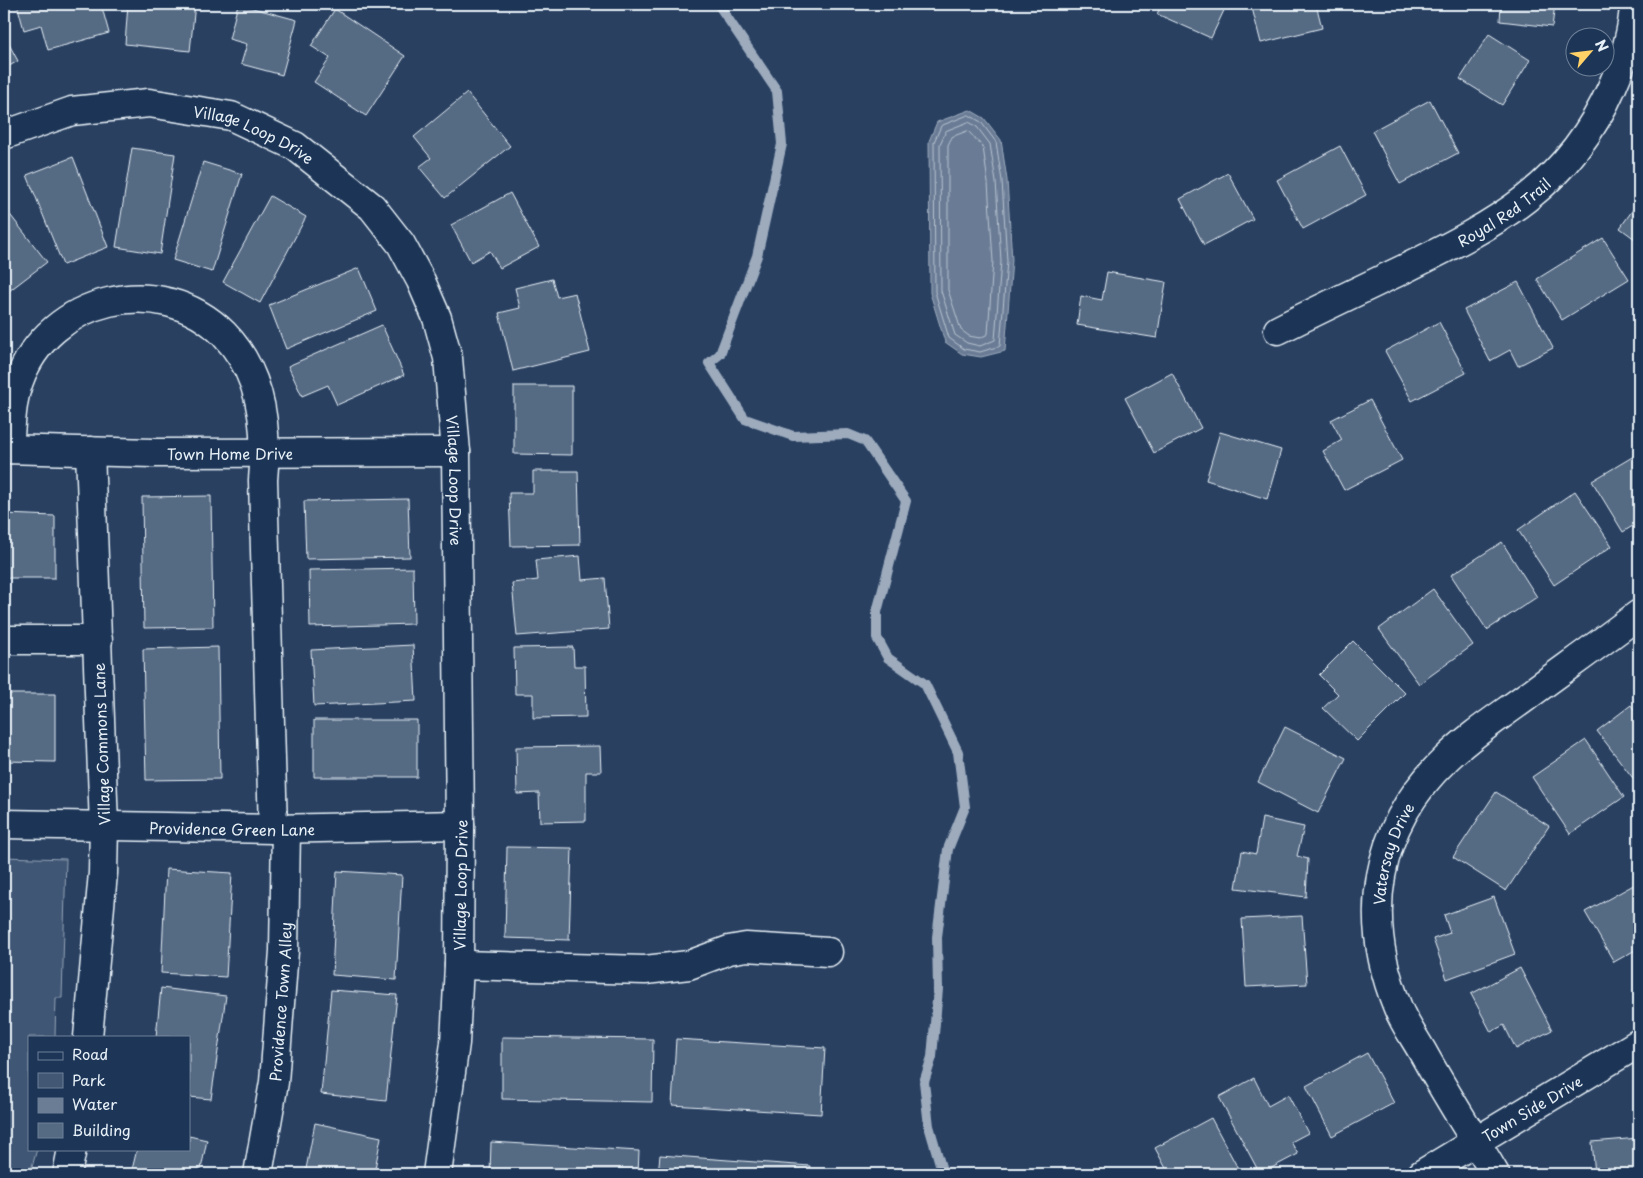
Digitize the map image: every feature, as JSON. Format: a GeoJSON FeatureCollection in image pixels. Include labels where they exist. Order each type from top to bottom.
{"type":"FeatureCollection","features":[{"type":"Feature","properties":{"kind":"street","name":"Royal Red Trail"},"geometry":{"type":"LineString","coordinates":[[1278,330],[1456,243],[1490,224],[1536,192],[1579,147],[1603,107],[1626,47],[1634,4]]}},
{"type":"Feature","properties":{"kind":"street","name":"Village Loop Drive"},"geometry":{"type":"LineString","coordinates":[[4,135],[72,111],[149,102],[231,116],[295,146],[372,206],[401,244],[421,281],[437,318],[448,358],[456,452],[460,825],[459,965],[455,1044],[437,1174]]}},
{"type":"Feature","properties":{"kind":"street","name":"Providence Town Alley"},"geometry":{"type":"LineString","coordinates":[[6,449],[18,382],[30,358],[54,330],[77,313],[103,302],[134,297],[165,302],[194,312],[224,334],[246,364],[258,392],[265,422],[266,452],[263,480],[284,951],[274,1082],[258,1174]]}},
{"type":"Feature","properties":{"kind":"street","name":"Town Home Drive"},"geometry":{"type":"LineString","coordinates":[[6,449],[456,452]]}},
{"type":"Feature","properties":{"kind":"street","name":"Village Commons Lane"},"geometry":{"type":"LineString","coordinates":[[88,1036],[103,873],[104,826],[90,451]]}},
{"type":"Feature","properties":{"kind":"street","name":"Vatersay Drive"},"geometry":{"type":"LineString","coordinates":[[1495,1174],[1399,1010],[1385,975],[1376,907],[1380,876],[1388,844],[1411,800],[1446,759],[1476,733],[1639,614]]}},
{"type":"Feature","properties":{"kind":"street"},"geometry":{"type":"LineString","coordinates":[[4,640],[98,640]]}},
{"type":"Feature","properties":{"kind":"street","name":"Providence Green Lane"},"geometry":{"type":"LineString","coordinates":[[4,824],[279,829],[460,825]]}},
{"type":"Feature","properties":{"kind":"street"},"geometry":{"type":"LineString","coordinates":[[459,965],[644,970],[689,965],[728,950],[746,947],[828,952]]}},
{"type":"Feature","properties":{"kind":"street","name":"Town Side Drive"},"geometry":{"type":"LineString","coordinates":[[1422,1174],[1639,1043]]}},
{"type":"Feature","properties":{"kind":"street"},"geometry":{"type":"LineString","coordinates":[[67,1174],[72,1150]]}},
{"type":"Feature","properties":{"kind":"green space"},"geometry":{"type":"Polygon","coordinates":[[[4,857],[66,859],[62,998],[56,998],[55,1036],[28,1036],[28,1150],[37,1150],[30,1174],[4,1174],[4,857]]]}},
{"type":"Feature","properties":{"kind":"water"},"geometry":{"type":"Polygon","coordinates":[[[970,110],[984,118],[1001,140],[1007,180],[1012,260],[1005,351],[981,357],[962,354],[945,342],[930,293],[929,141],[937,122],[970,110]]]}},
{"type":"Feature","properties":{"kind":"building"},"geometry":{"type":"Polygon","coordinates":[[[17,4],[101,4],[109,33],[48,50],[41,25],[24,30],[17,4]]]}},
{"type":"Feature","properties":{"kind":"building"},"geometry":{"type":"Polygon","coordinates":[[[128,4],[195,4],[190,51],[125,44],[128,4]]]}},
{"type":"Feature","properties":{"kind":"building"},"geometry":{"type":"Polygon","coordinates":[[[238,4],[297,20],[282,75],[241,64],[247,44],[229,39],[238,4]]]}},
{"type":"Feature","properties":{"kind":"building"},"geometry":{"type":"Polygon","coordinates":[[[1162,4],[1227,4],[1211,38],[1157,14],[1162,4]]]}},
{"type":"Feature","properties":{"kind":"building"},"geometry":{"type":"Polygon","coordinates":[[[1251,4],[1316,4],[1322,28],[1261,43],[1251,4]]]}},
{"type":"Feature","properties":{"kind":"building"},"geometry":{"type":"Polygon","coordinates":[[[1501,4],[1555,4],[1552,27],[1500,21],[1501,4]]]}},
{"type":"Feature","properties":{"kind":"building"},"geometry":{"type":"Polygon","coordinates":[[[335,9],[405,56],[366,116],[314,82],[330,58],[311,46],[335,9]]]}},
{"type":"Feature","properties":{"kind":"building"},"geometry":{"type":"Polygon","coordinates":[[[1489,34],[1530,60],[1502,105],[1460,79],[1489,34]]]}},
{"type":"Feature","properties":{"kind":"building"},"geometry":{"type":"Polygon","coordinates":[[[4,35],[18,61],[4,69],[4,35]]]}},
{"type":"Feature","properties":{"kind":"building"},"geometry":{"type":"Polygon","coordinates":[[[467,93],[510,146],[445,198],[419,167],[431,158],[414,137],[467,93]]]}},
{"type":"Feature","properties":{"kind":"building"},"geometry":{"type":"Polygon","coordinates":[[[1430,100],[1458,153],[1400,184],[1372,131],[1430,100]]]}},
{"type":"Feature","properties":{"kind":"building"},"geometry":{"type":"Polygon","coordinates":[[[1340,146],[1366,195],[1303,229],[1277,180],[1340,146]]]}},
{"type":"Feature","properties":{"kind":"building"},"geometry":{"type":"Polygon","coordinates":[[[132,148],[175,154],[160,254],[116,247],[132,148]]]}},
{"type":"Feature","properties":{"kind":"building"},"geometry":{"type":"Polygon","coordinates":[[[73,157],[108,247],[63,265],[27,175],[73,157]]]}},
{"type":"Feature","properties":{"kind":"building"},"geometry":{"type":"Polygon","coordinates":[[[203,162],[242,174],[212,272],[173,260],[203,162]]]}},
{"type":"Feature","properties":{"kind":"building"},"geometry":{"type":"Polygon","coordinates":[[[1228,173],[1253,219],[1204,245],[1180,199],[1228,173]]]}},
{"type":"Feature","properties":{"kind":"building"},"geometry":{"type":"Polygon","coordinates":[[[510,193],[539,247],[500,268],[490,251],[471,262],[451,225],[510,193]]]}},
{"type":"Feature","properties":{"kind":"building"},"geometry":{"type":"Polygon","coordinates":[[[270,196],[306,217],[260,303],[223,282],[270,196]]]}},
{"type":"Feature","properties":{"kind":"building"},"geometry":{"type":"Polygon","coordinates":[[[1639,201],[1639,242],[1620,228],[1639,201]]]}},
{"type":"Feature","properties":{"kind":"building"},"geometry":{"type":"Polygon","coordinates":[[[4,207],[47,262],[9,291],[4,284],[4,207]]]}},
{"type":"Feature","properties":{"kind":"building"},"geometry":{"type":"Polygon","coordinates":[[[1603,238],[1629,279],[1562,320],[1537,279],[1603,238]]]}},
{"type":"Feature","properties":{"kind":"building"},"geometry":{"type":"Polygon","coordinates":[[[359,268],[377,311],[286,349],[269,305],[359,268]]]}},
{"type":"Feature","properties":{"kind":"building"},"geometry":{"type":"Polygon","coordinates":[[[1107,272],[1166,282],[1157,338],[1077,325],[1081,296],[1102,300],[1107,272]]]}},
{"type":"Feature","properties":{"kind":"building"},"geometry":{"type":"Polygon","coordinates":[[[552,279],[557,297],[575,293],[590,352],[513,371],[499,313],[520,308],[515,288],[552,279]]]}},
{"type":"Feature","properties":{"kind":"building"},"geometry":{"type":"Polygon","coordinates":[[[1518,282],[1553,348],[1518,366],[1510,350],[1490,361],[1464,310],[1518,282]]]}},
{"type":"Feature","properties":{"kind":"building"},"geometry":{"type":"Polygon","coordinates":[[[1439,322],[1466,373],[1412,401],[1385,351],[1439,322]]]}},
{"type":"Feature","properties":{"kind":"building"},"geometry":{"type":"Polygon","coordinates":[[[382,325],[404,375],[337,405],[328,385],[302,396],[288,366],[382,325]]]}},
{"type":"Feature","properties":{"kind":"building"},"geometry":{"type":"Polygon","coordinates":[[[1172,373],[1201,428],[1154,453],[1125,398],[1172,373]]]}},
{"type":"Feature","properties":{"kind":"building"},"geometry":{"type":"Polygon","coordinates":[[[514,386],[572,386],[572,455],[514,454],[514,386]]]}},
{"type":"Feature","properties":{"kind":"building"},"geometry":{"type":"Polygon","coordinates":[[[1370,400],[1402,460],[1344,490],[1323,451],[1342,440],[1331,420],[1370,400]]]}},
{"type":"Feature","properties":{"kind":"building"},"geometry":{"type":"Polygon","coordinates":[[[1220,432],[1281,450],[1267,499],[1206,480],[1220,432]]]}},
{"type":"Feature","properties":{"kind":"building"},"geometry":{"type":"Polygon","coordinates":[[[1639,453],[1639,522],[1623,532],[1592,481],[1639,453]]]}},
{"type":"Feature","properties":{"kind":"building"},"geometry":{"type":"Polygon","coordinates":[[[533,471],[578,471],[580,545],[511,546],[509,493],[533,493],[533,471]]]}},
{"type":"Feature","properties":{"kind":"building"},"geometry":{"type":"Polygon","coordinates":[[[1575,491],[1612,546],[1554,585],[1518,530],[1575,491]]]}},
{"type":"Feature","properties":{"kind":"building"},"geometry":{"type":"Polygon","coordinates":[[[211,496],[213,627],[144,628],[142,497],[211,496]]]}},
{"type":"Feature","properties":{"kind":"building"},"geometry":{"type":"Polygon","coordinates":[[[408,499],[410,557],[306,559],[304,501],[408,499]]]}},
{"type":"Feature","properties":{"kind":"building"},"geometry":{"type":"Polygon","coordinates":[[[4,514],[55,516],[55,578],[4,578],[4,514]]]}},
{"type":"Feature","properties":{"kind":"building"},"geometry":{"type":"Polygon","coordinates":[[[1502,542],[1537,597],[1487,630],[1451,575],[1502,542]]]}},
{"type":"Feature","properties":{"kind":"building"},"geometry":{"type":"Polygon","coordinates":[[[580,556],[582,580],[605,578],[609,629],[517,636],[512,583],[538,580],[536,560],[580,556]]]}},
{"type":"Feature","properties":{"kind":"building"},"geometry":{"type":"Polygon","coordinates":[[[413,568],[414,624],[310,627],[309,570],[413,568]]]}},
{"type":"Feature","properties":{"kind":"building"},"geometry":{"type":"Polygon","coordinates":[[[1433,589],[1473,645],[1419,684],[1379,629],[1433,589]]]}},
{"type":"Feature","properties":{"kind":"building"},"geometry":{"type":"Polygon","coordinates":[[[1353,641],[1405,693],[1357,741],[1323,708],[1338,694],[1319,675],[1353,641]]]}},
{"type":"Feature","properties":{"kind":"building"},"geometry":{"type":"Polygon","coordinates":[[[413,645],[416,701],[314,706],[311,650],[413,645]]]}},
{"type":"Feature","properties":{"kind":"building"},"geometry":{"type":"Polygon","coordinates":[[[218,647],[220,779],[146,780],[143,649],[218,647]]]}},
{"type":"Feature","properties":{"kind":"building"},"geometry":{"type":"Polygon","coordinates":[[[573,647],[574,666],[585,666],[586,717],[533,718],[533,694],[515,694],[514,648],[573,647]]]}},
{"type":"Feature","properties":{"kind":"building"},"geometry":{"type":"Polygon","coordinates":[[[4,694],[55,694],[55,762],[4,761],[4,694]]]}},
{"type":"Feature","properties":{"kind":"building"},"geometry":{"type":"Polygon","coordinates":[[[1631,705],[1639,717],[1639,786],[1597,731],[1631,705]]]}},
{"type":"Feature","properties":{"kind":"building"},"geometry":{"type":"Polygon","coordinates":[[[314,720],[417,720],[417,777],[314,777],[314,720]]]}},
{"type":"Feature","properties":{"kind":"building"},"geometry":{"type":"Polygon","coordinates":[[[1285,727],[1346,758],[1318,813],[1258,782],[1285,727]]]}},
{"type":"Feature","properties":{"kind":"building"},"geometry":{"type":"Polygon","coordinates":[[[1586,740],[1624,797],[1570,834],[1532,777],[1586,740]]]}},
{"type":"Feature","properties":{"kind":"building"},"geometry":{"type":"Polygon","coordinates":[[[600,746],[601,772],[586,772],[586,821],[540,822],[539,793],[517,794],[516,747],[600,746]]]}},
{"type":"Feature","properties":{"kind":"building"},"geometry":{"type":"Polygon","coordinates":[[[1496,792],[1549,826],[1506,891],[1453,857],[1496,792]]]}},
{"type":"Feature","properties":{"kind":"building"},"geometry":{"type":"Polygon","coordinates":[[[1262,818],[1304,827],[1297,856],[1308,859],[1306,897],[1236,888],[1242,851],[1256,854],[1262,818]]]}},
{"type":"Feature","properties":{"kind":"building"},"geometry":{"type":"Polygon","coordinates":[[[507,847],[572,848],[569,940],[505,938],[507,847]]]}},
{"type":"Feature","properties":{"kind":"building"},"geometry":{"type":"Polygon","coordinates":[[[166,869],[232,873],[226,977],[161,973],[166,869]]]}},
{"type":"Feature","properties":{"kind":"building"},"geometry":{"type":"Polygon","coordinates":[[[337,871],[402,875],[396,980],[332,975],[337,871]]]}},
{"type":"Feature","properties":{"kind":"building"},"geometry":{"type":"Polygon","coordinates":[[[1639,882],[1639,948],[1614,962],[1585,912],[1639,882]]]}},
{"type":"Feature","properties":{"kind":"building"},"geometry":{"type":"Polygon","coordinates":[[[1494,897],[1515,954],[1447,979],[1433,939],[1450,933],[1444,915],[1494,897]]]}},
{"type":"Feature","properties":{"kind":"building"},"geometry":{"type":"Polygon","coordinates":[[[1302,916],[1307,984],[1246,987],[1242,919],[1302,916]]]}},
{"type":"Feature","properties":{"kind":"building"},"geometry":{"type":"Polygon","coordinates":[[[1520,968],[1552,1030],[1516,1049],[1504,1025],[1491,1032],[1471,994],[1520,968]]]}},
{"type":"Feature","properties":{"kind":"building"},"geometry":{"type":"Polygon","coordinates":[[[161,988],[226,996],[211,1099],[190,1097],[190,1036],[156,1036],[161,988]]]}},
{"type":"Feature","properties":{"kind":"building"},"geometry":{"type":"Polygon","coordinates":[[[331,990],[397,995],[386,1101],[321,1094],[331,990]]]}},
{"type":"Feature","properties":{"kind":"building"},"geometry":{"type":"Polygon","coordinates":[[[502,1037],[653,1039],[652,1102],[502,1099],[502,1037]]]}},
{"type":"Feature","properties":{"kind":"building"},"geometry":{"type":"Polygon","coordinates":[[[676,1039],[825,1048],[821,1114],[672,1105],[676,1039]]]}},
{"type":"Feature","properties":{"kind":"building"},"geometry":{"type":"Polygon","coordinates":[[[1367,1053],[1394,1103],[1332,1136],[1306,1086],[1367,1053]]]}},
{"type":"Feature","properties":{"kind":"building"},"geometry":{"type":"Polygon","coordinates":[[[1254,1078],[1268,1106],[1288,1095],[1308,1133],[1291,1142],[1298,1154],[1260,1174],[1219,1097],[1254,1078]]]}},
{"type":"Feature","properties":{"kind":"building"},"geometry":{"type":"Polygon","coordinates":[[[1211,1118],[1241,1174],[1169,1174],[1155,1148],[1211,1118]]]}},
{"type":"Feature","properties":{"kind":"building"},"geometry":{"type":"Polygon","coordinates":[[[315,1123],[381,1137],[374,1174],[305,1174],[315,1123]]]}},
{"type":"Feature","properties":{"kind":"building"},"geometry":{"type":"Polygon","coordinates":[[[190,1136],[207,1140],[200,1174],[131,1174],[137,1150],[190,1150],[190,1136]]]}},
{"type":"Feature","properties":{"kind":"building"},"geometry":{"type":"Polygon","coordinates":[[[1639,1138],[1639,1174],[1595,1174],[1592,1142],[1639,1138]]]}},
{"type":"Feature","properties":{"kind":"building"},"geometry":{"type":"Polygon","coordinates":[[[491,1142],[639,1151],[638,1174],[490,1174],[491,1142]]]}},
{"type":"Feature","properties":{"kind":"building"},"geometry":{"type":"Polygon","coordinates":[[[660,1155],[810,1166],[809,1174],[658,1174],[660,1155]]]}},
{"type":"Feature","properties":{"kind":"waterway"},"geometry":{"type":"LineString","coordinates":[[718,4],[777,91],[782,144],[757,256],[720,354],[709,363],[745,419],[793,436],[848,434],[865,441],[906,501],[877,612],[877,638],[888,658],[925,684],[958,752],[965,807],[948,849],[937,937],[938,989],[932,1057],[924,1082],[929,1126],[943,1174]]}}]}
